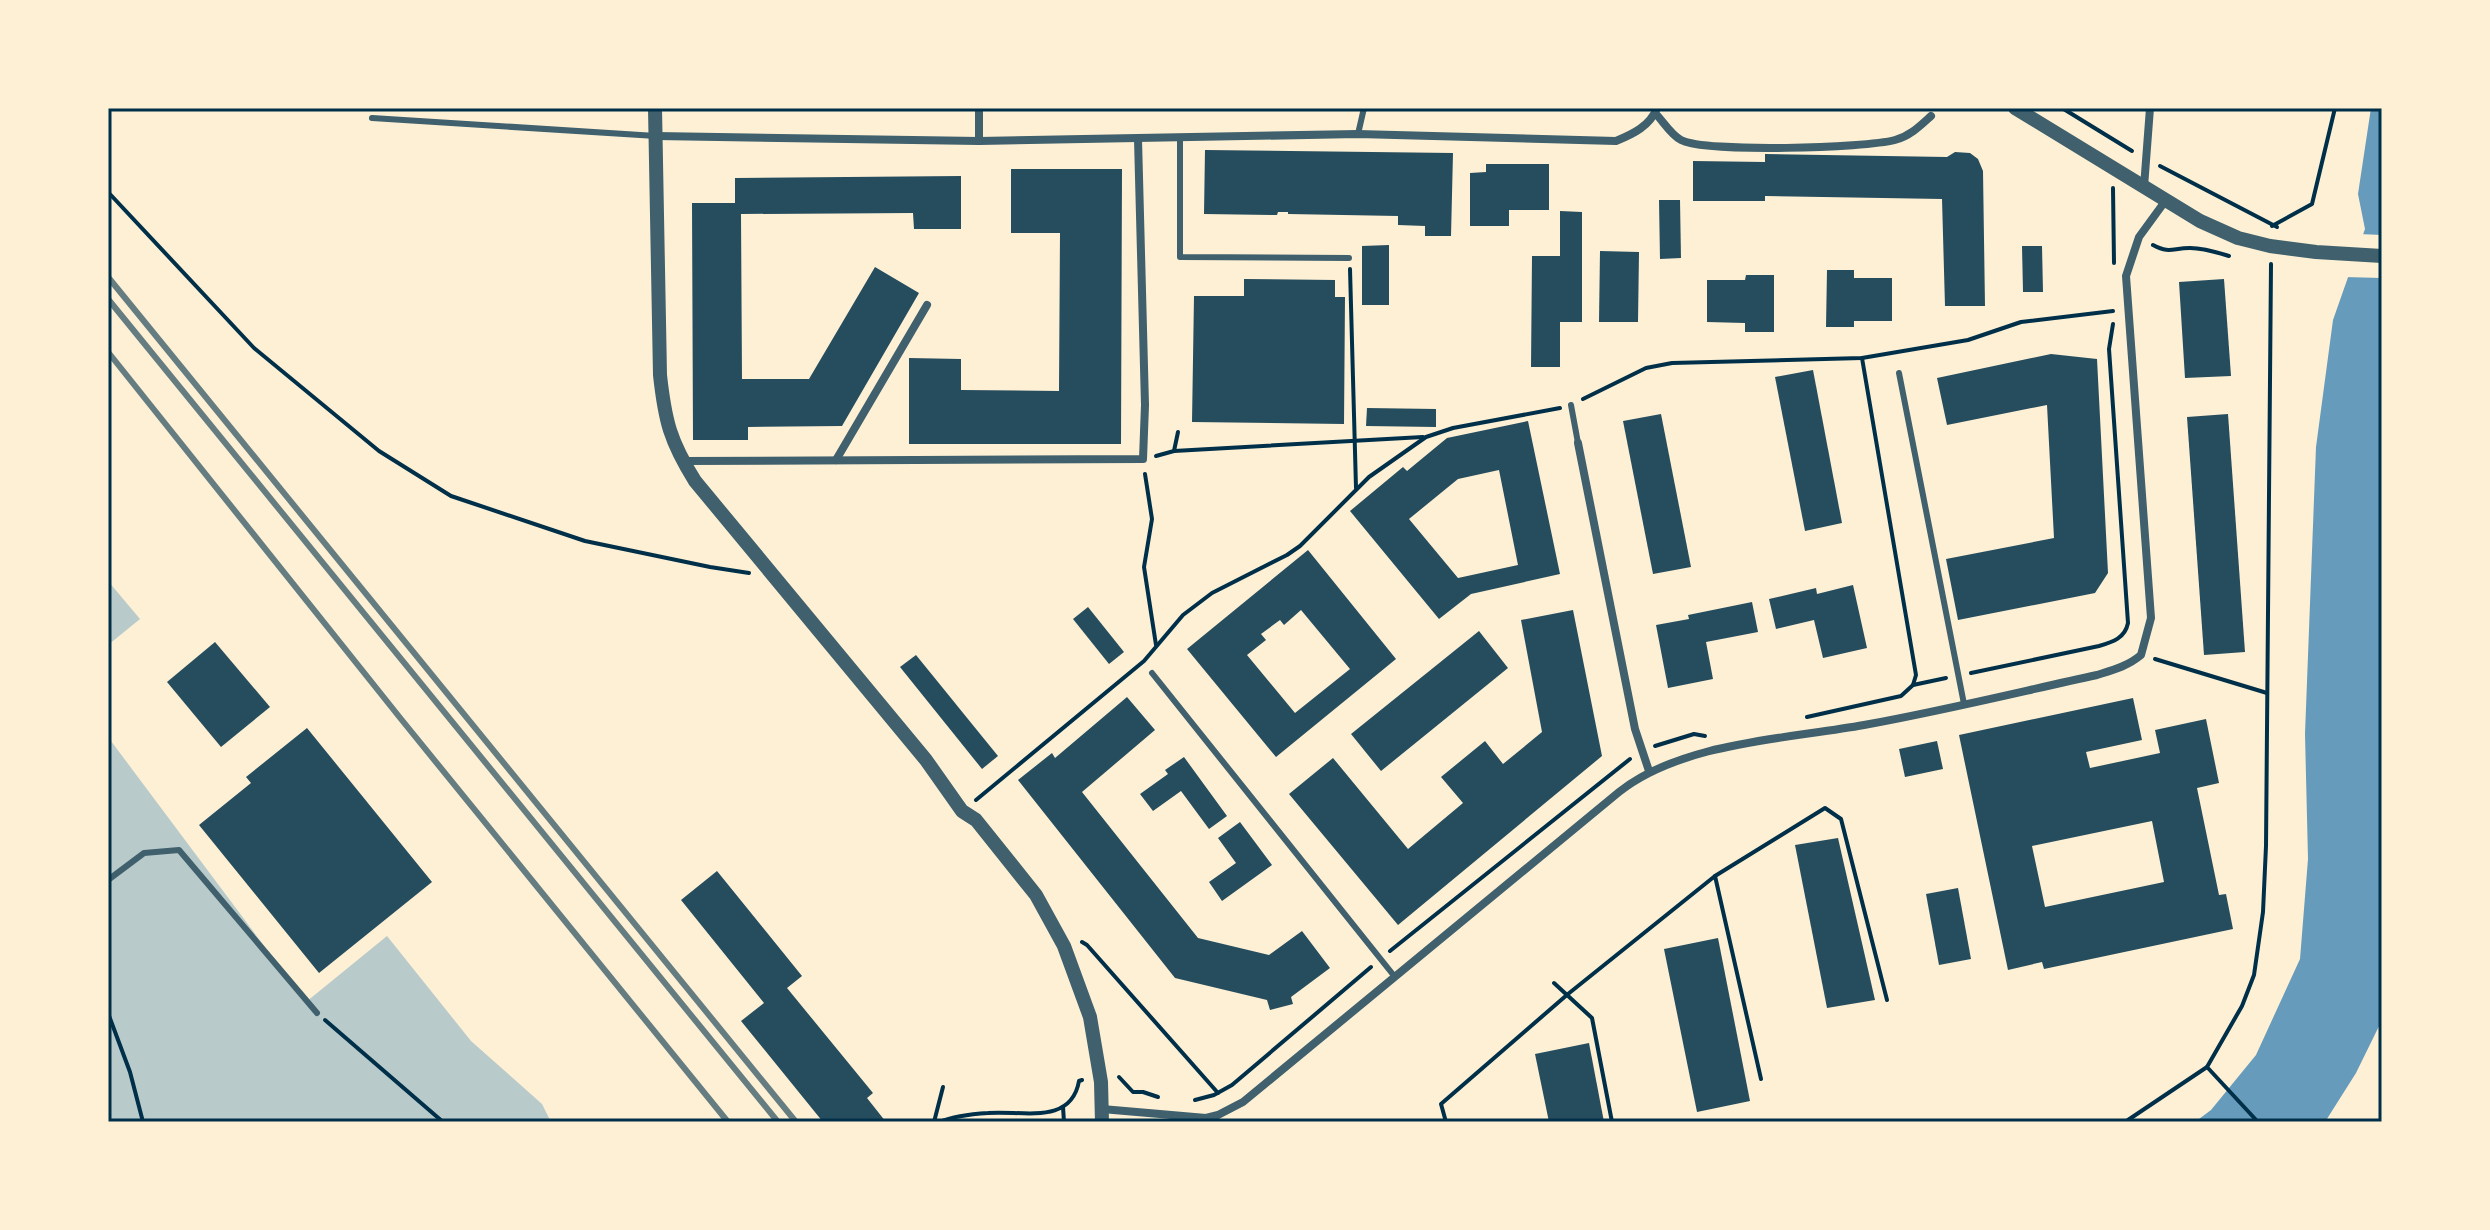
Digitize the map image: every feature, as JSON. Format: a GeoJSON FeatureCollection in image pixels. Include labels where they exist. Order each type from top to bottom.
{"type":"FeatureCollection","features":[{"type":"Feature","properties":{"kind":"street"},"geometry":{"type":"LineString","coordinates":[[655,108],[660,375],[667,428],[695,481],[926,760],[962,811],[976,820],[1025,880],[1054,926],[1076,974],[1090,1017],[1101,1077],[1102,1115],[1206,1118],[1243,1102],[1619,792],[1649,771],[1677,759],[1717,750],[1863,725],[2097,675],[2128,664],[2141,655],[2151,618],[2126,276],[2139,237],[2166,200]]}},
{"type":"Feature","properties":{"kind":"street"},"geometry":{"type":"LineString","coordinates":[[979,108],[979,141]]}},
{"type":"Feature","properties":{"kind":"street"},"geometry":{"type":"LineString","coordinates":[[2015,108],[2200,221],[2238,238],[2316,252],[2382,256]]}},
{"type":"Feature","properties":{"kind":"street"},"geometry":{"type":"LineString","coordinates":[[2144,187],[2150,108]]}},
{"type":"Feature","properties":{"kind":"street"},"geometry":{"type":"LineString","coordinates":[[656,136],[979,141],[1358,134],[1616,141],[1638,131],[1656,111],[1679,139],[1696,144],[1733,147],[1842,145],[1895,140],[1931,116]]}},
{"type":"Feature","properties":{"kind":"street"},"geometry":{"type":"LineString","coordinates":[[682,461],[1143,459],[1145,391],[1138,139]]}},
{"type":"Feature","properties":{"kind":"street"},"geometry":{"type":"LineString","coordinates":[[836,460],[927,305]]}},
{"type":"Feature","properties":{"kind":"street"},"geometry":{"type":"LineString","coordinates":[[1578,443],[1641,753],[1649,771]]}},
{"type":"Feature","properties":{"kind":"lane"},"geometry":{"type":"LineString","coordinates":[[1358,134],[1364,108]]}},
{"type":"Feature","properties":{"kind":"lane"},"geometry":{"type":"LineString","coordinates":[[372,118],[656,136]]}},
{"type":"Feature","properties":{"kind":"lane"},"geometry":{"type":"LineString","coordinates":[[1180,139],[1180,257],[1349,258]]}},
{"type":"Feature","properties":{"kind":"lane"},"geometry":{"type":"LineString","coordinates":[[1899,373],[1964,704]]}},
{"type":"Feature","properties":{"kind":"lane"},"geometry":{"type":"LineString","coordinates":[[1571,405],[1578,443]]}},
{"type":"Feature","properties":{"kind":"lane"},"geometry":{"type":"LineString","coordinates":[[1152,673],[1395,977]]}},
{"type":"Feature","properties":{"kind":"lane"},"geometry":{"type":"LineString","coordinates":[[108,880],[144,853],[179,850],[317,1013]]}},
{"type":"Feature","properties":{"kind":"path"},"geometry":{"type":"LineString","coordinates":[[2062,108],[2147,159],[2272,226],[2312,204],[2335,108]]}},
{"type":"Feature","properties":{"kind":"path"},"geometry":{"type":"LineString","coordinates":[[2113,186],[2114,267]]}},
{"type":"Feature","properties":{"kind":"path"},"geometry":{"type":"LineString","coordinates":[[108,192],[254,348],[379,451],[451,496],[585,541],[747,574],[763,564]]}},
{"type":"Feature","properties":{"kind":"path"},"geometry":{"type":"LineString","coordinates":[[2113,224],[2166,252],[2195,249],[2232,256]]}},
{"type":"Feature","properties":{"kind":"path"},"geometry":{"type":"LineString","coordinates":[[1349,258],[1356,490]]}},
{"type":"Feature","properties":{"kind":"path"},"geometry":{"type":"LineString","coordinates":[[2125,1122],[2207,1067],[2242,1006],[2254,975],[2263,912],[2266,846],[2271,266],[2259,263]]}},
{"type":"Feature","properties":{"kind":"path"},"geometry":{"type":"LineString","coordinates":[[962,811],[1144,661],[1183,615],[1212,593],[1300,546],[1389,461],[1426,437],[1453,428],[1571,405],[1646,368],[1672,363],[1862,358],[1968,340],[2021,322],[2115,311],[2109,349],[2128,623],[2126,631],[2112,642],[2099,646],[1913,685]]}},
{"type":"Feature","properties":{"kind":"path"},"geometry":{"type":"LineString","coordinates":[[1807,717],[1901,696],[1913,685],[1916,675],[1862,358]]}},
{"type":"Feature","properties":{"kind":"path"},"geometry":{"type":"LineString","coordinates":[[1174,451],[1178,432]]}},
{"type":"Feature","properties":{"kind":"path"},"geometry":{"type":"LineString","coordinates":[[1156,645],[1144,567],[1152,519],[1143,459],[1174,451],[1426,437]]}},
{"type":"Feature","properties":{"kind":"path"},"geometry":{"type":"LineString","coordinates":[[2141,655],[2267,693]]}},
{"type":"Feature","properties":{"kind":"path"},"geometry":{"type":"LineString","coordinates":[[1182,1100],[1206,1099],[1232,1085],[1381,959],[1607,776],[1641,753],[1672,740],[1694,734],[1713,737]]}},
{"type":"Feature","properties":{"kind":"path"},"geometry":{"type":"LineString","coordinates":[[1446,1122],[1441,1104],[1568,994],[1715,876],[1825,808],[1841,819],[1887,1000]]}},
{"type":"Feature","properties":{"kind":"path"},"geometry":{"type":"LineString","coordinates":[[1715,876],[1761,1079]]}},
{"type":"Feature","properties":{"kind":"path"},"geometry":{"type":"LineString","coordinates":[[1054,926],[1087,945],[1232,1108]]}},
{"type":"Feature","properties":{"kind":"path"},"geometry":{"type":"LineString","coordinates":[[1554,983],[1592,1018],[1612,1122]]}},
{"type":"Feature","properties":{"kind":"path"},"geometry":{"type":"LineString","coordinates":[[108,1013],[130,1072],[143,1122]]}},
{"type":"Feature","properties":{"kind":"path"},"geometry":{"type":"LineString","coordinates":[[317,1013],[443,1122]]}},
{"type":"Feature","properties":{"kind":"path"},"geometry":{"type":"LineString","coordinates":[[2207,1067],[2258,1122]]}},
{"type":"Feature","properties":{"kind":"path"},"geometry":{"type":"LineString","coordinates":[[943,1087],[936,1122],[990,1113],[1043,1113],[1063,1107],[1076,1094],[1079,1081],[1101,1077],[1120,1077],[1133,1092],[1164,1099]]}},
{"type":"Feature","properties":{"kind":"path"},"geometry":{"type":"LineString","coordinates":[[1063,1107],[1064,1122]]}},
{"type":"Feature","properties":{"kind":"shaded area"},"geometry":{"type":"Polygon","coordinates":[[[108,581],[140,619],[108,645],[108,581]]]}},
{"type":"Feature","properties":{"kind":"shaded area"},"geometry":{"type":"Polygon","coordinates":[[[108,737],[306,1002],[387,936],[471,1041],[542,1104],[551,1122],[108,1122],[108,737]]]}},
{"type":"Feature","properties":{"kind":"water"},"geometry":{"type":"Polygon","coordinates":[[[2371,108],[2382,108],[2382,1020],[2356,1073],[2325,1122],[2195,1122],[2211,1110],[2256,1055],[2300,959],[2308,859],[2305,734],[2316,447],[2333,320],[2365,229],[2358,194],[2371,108]]]}},
{"type":"Feature","properties":{"kind":"pier"},"geometry":{"type":"Polygon","coordinates":[[[2359,234],[2382,235],[2382,278],[2344,277],[2359,234]]]}},
{"type":"Feature","properties":{"kind":"building"},"geometry":{"type":"Polygon","coordinates":[[[1205,150],[1453,153],[1451,236],[1425,236],[1425,226],[1398,225],[1398,216],[1288,212],[1278,212],[1277,215],[1204,214],[1205,150]]]}},
{"type":"Feature","properties":{"kind":"building"},"geometry":{"type":"Polygon","coordinates":[[[1955,152],[1970,153],[1978,159],[1983,171],[1985,306],[1945,306],[1942,199],[1765,196],[1765,201],[1693,201],[1693,161],[1765,162],[1765,154],[1947,157],[1955,152]]]}},
{"type":"Feature","properties":{"kind":"building"},"geometry":{"type":"Polygon","coordinates":[[[1486,164],[1549,164],[1549,210],[1509,210],[1509,226],[1470,226],[1470,173],[1486,172],[1486,164]]]}},
{"type":"Feature","properties":{"kind":"building"},"geometry":{"type":"Polygon","coordinates":[[[1011,169],[1122,169],[1121,444],[909,444],[909,358],[961,359],[961,390],[1059,391],[1060,233],[1011,233],[1011,169]]]}},
{"type":"Feature","properties":{"kind":"building"},"geometry":{"type":"Polygon","coordinates":[[[961,176],[961,229],[914,229],[913,213],[741,214],[742,379],[809,379],[875,267],[919,293],[842,426],[748,427],[748,440],[693,440],[692,203],[735,203],[735,178],[961,176]]]}},
{"type":"Feature","properties":{"kind":"building"},"geometry":{"type":"Polygon","coordinates":[[[1659,200],[1680,200],[1681,258],[1660,259],[1659,200]]]}},
{"type":"Feature","properties":{"kind":"building"},"geometry":{"type":"Polygon","coordinates":[[[1560,211],[1582,212],[1582,322],[1560,322],[1560,367],[1531,367],[1532,256],[1560,256],[1560,211]]]}},
{"type":"Feature","properties":{"kind":"building"},"geometry":{"type":"Polygon","coordinates":[[[1389,245],[1389,305],[1362,305],[1362,246],[1389,245]]]}},
{"type":"Feature","properties":{"kind":"building"},"geometry":{"type":"Polygon","coordinates":[[[2022,246],[2042,246],[2043,292],[2023,292],[2022,246]]]}},
{"type":"Feature","properties":{"kind":"building"},"geometry":{"type":"Polygon","coordinates":[[[1600,251],[1639,252],[1638,322],[1599,322],[1600,251]]]}},
{"type":"Feature","properties":{"kind":"building"},"geometry":{"type":"Polygon","coordinates":[[[1827,270],[1854,270],[1854,278],[1892,278],[1892,321],[1854,321],[1854,327],[1826,327],[1827,270]]]}},
{"type":"Feature","properties":{"kind":"building"},"geometry":{"type":"Polygon","coordinates":[[[1746,275],[1774,275],[1774,332],[1745,332],[1745,323],[1707,322],[1707,280],[1745,280],[1746,275]]]}},
{"type":"Feature","properties":{"kind":"building"},"geometry":{"type":"Polygon","coordinates":[[[1244,279],[1335,280],[1335,297],[1345,297],[1344,424],[1192,422],[1194,296],[1244,296],[1244,279]]]}},
{"type":"Feature","properties":{"kind":"building"},"geometry":{"type":"Polygon","coordinates":[[[2224,279],[2231,376],[2185,378],[2179,282],[2224,279]]]}},
{"type":"Feature","properties":{"kind":"building"},"geometry":{"type":"Polygon","coordinates":[[[2051,354],[2097,359],[2108,573],[2095,593],[1958,620],[1946,559],[2054,538],[2047,405],[1947,425],[1937,378],[2051,354]]]}},
{"type":"Feature","properties":{"kind":"building"},"geometry":{"type":"Polygon","coordinates":[[[1813,370],[1842,523],[1805,531],[1775,377],[1813,370]]]}},
{"type":"Feature","properties":{"kind":"building"},"geometry":{"type":"Polygon","coordinates":[[[1367,408],[1436,409],[1436,427],[1366,426],[1367,408]]]}},
{"type":"Feature","properties":{"kind":"building"},"geometry":{"type":"Polygon","coordinates":[[[1661,414],[1691,567],[1653,574],[1623,421],[1661,414]]]}},
{"type":"Feature","properties":{"kind":"building"},"geometry":{"type":"Polygon","coordinates":[[[2228,414],[2245,652],[2204,655],[2187,417],[2228,414]]]}},
{"type":"Feature","properties":{"kind":"building"},"geometry":{"type":"Polygon","coordinates":[[[1528,421],[1560,574],[1471,594],[1439,619],[1350,511],[1403,467],[1407,471],[1447,438],[1528,421]],[[1499,470],[1458,479],[1409,519],[1458,578],[1518,565],[1499,470]]]}},
{"type":"Feature","properties":{"kind":"building"},"geometry":{"type":"Polygon","coordinates":[[[1308,550],[1396,659],[1276,757],[1187,649],[1308,550]],[[1301,610],[1284,625],[1280,620],[1261,634],[1266,640],[1247,655],[1295,713],[1350,669],[1301,610]]]}},
{"type":"Feature","properties":{"kind":"building"},"geometry":{"type":"Polygon","coordinates":[[[1853,585],[1867,648],[1823,658],[1814,620],[1776,629],[1769,599],[1816,588],[1817,594],[1853,585]]]}},
{"type":"Feature","properties":{"kind":"building"},"geometry":{"type":"Polygon","coordinates":[[[1752,602],[1758,632],[1706,642],[1713,679],[1668,688],[1656,625],[1752,602]]]}},
{"type":"Feature","properties":{"kind":"building"},"geometry":{"type":"Polygon","coordinates":[[[1088,607],[1124,652],[1109,664],[1073,619],[1088,607]]]}},
{"type":"Feature","properties":{"kind":"building"},"geometry":{"type":"Polygon","coordinates":[[[1573,610],[1602,756],[1398,925],[1289,794],[1333,758],[1408,849],[1463,803],[1441,777],[1485,741],[1503,764],[1542,732],[1521,620],[1573,610]]]}},
{"type":"Feature","properties":{"kind":"building"},"geometry":{"type":"Polygon","coordinates":[[[1479,631],[1508,668],[1381,771],[1351,734],[1479,631]]]}},
{"type":"Feature","properties":{"kind":"building"},"geometry":{"type":"Polygon","coordinates":[[[215,642],[270,707],[221,747],[167,682],[215,642]]]}},
{"type":"Feature","properties":{"kind":"building"},"geometry":{"type":"Polygon","coordinates":[[[916,655],[998,756],[982,769],[900,667],[916,655]]]}},
{"type":"Feature","properties":{"kind":"building"},"geometry":{"type":"Polygon","coordinates":[[[1127,697],[1155,730],[1082,792],[1198,938],[1269,955],[1302,931],[1330,968],[1291,997],[1293,1004],[1270,1010],[1267,1000],[1175,978],[1018,780],[1052,753],[1055,758],[1127,697]]]}},
{"type":"Feature","properties":{"kind":"building"},"geometry":{"type":"Polygon","coordinates":[[[2133,698],[2142,740],[2086,752],[2090,768],[2160,753],[2155,730],[2206,719],[2219,783],[2197,788],[2219,895],[2226,894],[2233,929],[2044,969],[2042,962],[2008,970],[1959,735],[2133,698]],[[2152,821],[2032,846],[2045,907],[2164,882],[2152,821]]]}},
{"type":"Feature","properties":{"kind":"building"},"geometry":{"type":"Polygon","coordinates":[[[307,728],[432,882],[319,973],[199,825],[251,783],[246,777],[307,728]]]}},
{"type":"Feature","properties":{"kind":"building"},"geometry":{"type":"Polygon","coordinates":[[[1937,741],[1943,769],[1905,777],[1899,749],[1937,741]]]}},
{"type":"Feature","properties":{"kind":"building"},"geometry":{"type":"Polygon","coordinates":[[[1184,757],[1227,816],[1209,829],[1181,791],[1153,811],[1140,794],[1168,774],[1165,770],[1184,757]]]}},
{"type":"Feature","properties":{"kind":"building"},"geometry":{"type":"Polygon","coordinates":[[[1240,822],[1272,865],[1222,901],[1209,882],[1236,863],[1218,838],[1240,822]]]}},
{"type":"Feature","properties":{"kind":"building"},"geometry":{"type":"Polygon","coordinates":[[[1838,838],[1875,1000],[1827,1008],[1795,845],[1838,838]]]}},
{"type":"Feature","properties":{"kind":"building"},"geometry":{"type":"Polygon","coordinates":[[[717,871],[802,976],[787,988],[873,1093],[867,1098],[886,1122],[844,1122],[841,1119],[838,1122],[823,1122],[741,1021],[764,1003],[681,900],[717,871]]]}},
{"type":"Feature","properties":{"kind":"building"},"geometry":{"type":"Polygon","coordinates":[[[1958,888],[1971,959],[1939,965],[1926,894],[1958,888]]]}},
{"type":"Feature","properties":{"kind":"building"},"geometry":{"type":"Polygon","coordinates":[[[1718,938],[1750,1101],[1697,1112],[1664,949],[1718,938]]]}},
{"type":"Feature","properties":{"kind":"building"},"geometry":{"type":"Polygon","coordinates":[[[1589,1043],[1604,1122],[1549,1122],[1535,1054],[1589,1043]]]}},
{"type":"Feature","properties":{"kind":"railway"},"geometry":{"type":"LineString","coordinates":[[108,277],[796,1122]]}},
{"type":"Feature","properties":{"kind":"railway"},"geometry":{"type":"LineString","coordinates":[[108,299],[778,1122]]}},
{"type":"Feature","properties":{"kind":"railway"},"geometry":{"type":"LineString","coordinates":[[108,352],[728,1122]]}}]}
